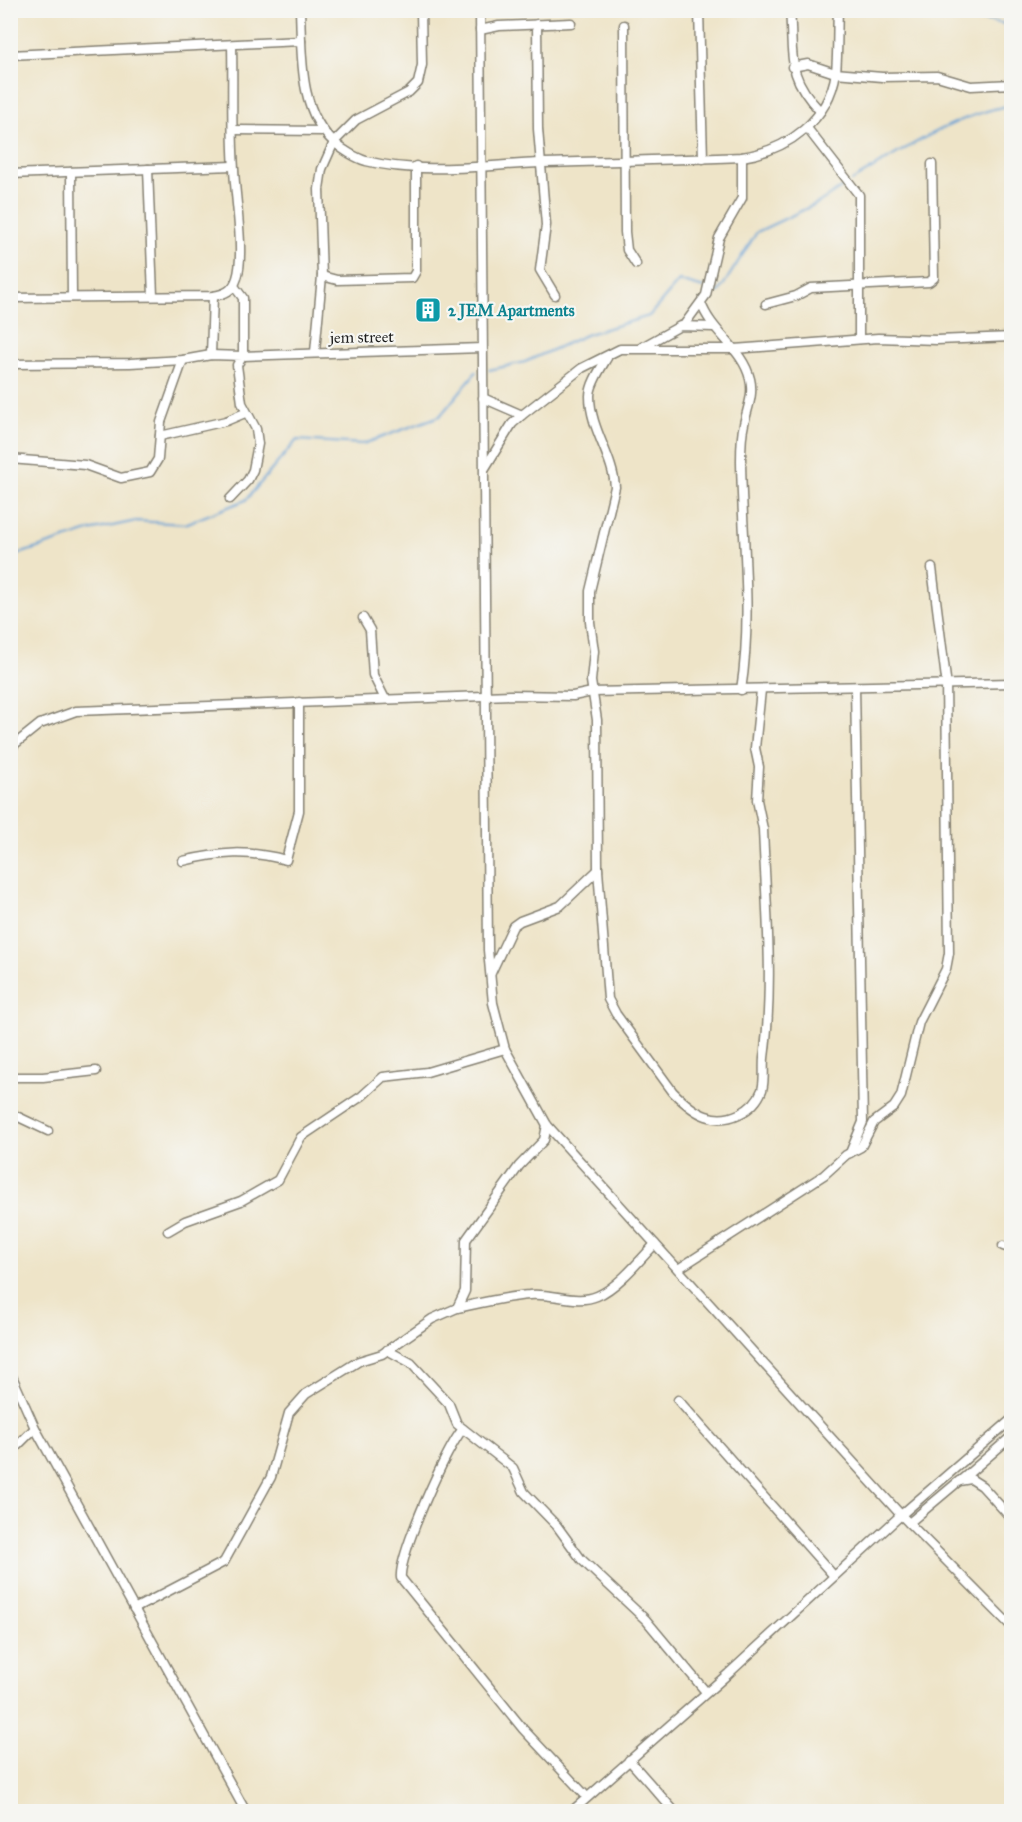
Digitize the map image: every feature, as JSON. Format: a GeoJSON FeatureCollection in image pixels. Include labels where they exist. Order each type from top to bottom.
{"type":"FeatureCollection","features":[{"type":"Feature","properties":{"kind":"street"},"geometry":{"type":"LineString","coordinates":[[300,10],[301,41],[309,101],[324,131],[334,142],[365,161],[416,166],[482,167],[541,163],[704,159],[742,156],[780,147],[807,128],[830,93],[835,73],[838,10]]}},
{"type":"Feature","properties":{"kind":"street"},"geometry":{"type":"LineString","coordinates":[[315,352],[322,276],[319,179],[334,142],[364,114],[409,92],[418,83],[422,65],[421,10]]}},
{"type":"Feature","properties":{"kind":"street"},"geometry":{"type":"LineString","coordinates":[[480,10],[490,975],[498,1026],[505,1049],[547,1125],[901,1515],[1011,1627]]}},
{"type":"Feature","properties":{"kind":"street"},"geometry":{"type":"LineString","coordinates":[[699,10],[704,159]]}},
{"type":"Feature","properties":{"kind":"street"},"geometry":{"type":"LineString","coordinates":[[790,10],[792,67],[806,96],[820,111]]}},
{"type":"Feature","properties":{"kind":"street"},"geometry":{"type":"LineString","coordinates":[[480,30],[499,26],[571,22]]}},
{"type":"Feature","properties":{"kind":"street"},"geometry":{"type":"LineString","coordinates":[[537,24],[541,163],[546,225],[540,270],[555,295]]}},
{"type":"Feature","properties":{"kind":"street"},"geometry":{"type":"LineString","coordinates":[[624,25],[627,250],[636,264]]}},
{"type":"Feature","properties":{"kind":"street"},"geometry":{"type":"LineString","coordinates":[[10,54],[301,41]]}},
{"type":"Feature","properties":{"kind":"street"},"geometry":{"type":"LineString","coordinates":[[10,298],[213,296],[226,293],[234,286],[238,276],[239,257],[233,166],[232,45]]}},
{"type":"Feature","properties":{"kind":"street"},"geometry":{"type":"LineString","coordinates":[[792,67],[808,64],[835,73],[882,77],[937,76],[971,86],[1011,84]]}},
{"type":"Feature","properties":{"kind":"street"},"geometry":{"type":"LineString","coordinates":[[807,128],[855,186],[859,195],[857,285],[859,339]]}},
{"type":"Feature","properties":{"kind":"street"},"geometry":{"type":"LineString","coordinates":[[233,130],[324,131]]}},
{"type":"Feature","properties":{"kind":"street"},"geometry":{"type":"LineString","coordinates":[[684,325],[701,303],[708,289],[719,238],[742,198],[742,156]]}},
{"type":"Feature","properties":{"kind":"street"},"geometry":{"type":"LineString","coordinates":[[766,304],[796,296],[811,288],[929,282],[934,279],[932,164]]}},
{"type":"Feature","properties":{"kind":"street"},"geometry":{"type":"LineString","coordinates":[[10,174],[233,166]]}},
{"type":"Feature","properties":{"kind":"street"},"geometry":{"type":"LineString","coordinates":[[322,276],[342,280],[412,278],[416,271],[416,166]]}},
{"type":"Feature","properties":{"kind":"street"},"geometry":{"type":"LineString","coordinates":[[148,169],[153,296]]}},
{"type":"Feature","properties":{"kind":"street"},"geometry":{"type":"LineString","coordinates":[[71,172],[72,297]]}},
{"type":"Feature","properties":{"kind":"street"},"geometry":{"type":"LineString","coordinates":[[230,499],[248,480],[256,453],[258,435],[245,413],[237,371],[237,365],[243,356],[243,298],[234,286]]}},
{"type":"Feature","properties":{"kind":"street"},"geometry":{"type":"LineString","coordinates":[[211,355],[213,296]]}},
{"type":"Feature","properties":{"kind":"street"},"geometry":{"type":"LineString","coordinates":[[701,303],[714,327],[734,349],[747,369],[751,386],[742,442],[746,651],[741,690]]}},
{"type":"Feature","properties":{"kind":"street"},"geometry":{"type":"LineString","coordinates":[[641,348],[684,325],[714,327]]}},
{"type":"Feature","properties":{"kind":"street"},"geometry":{"type":"LineString","coordinates":[[484,470],[497,446],[522,415],[582,369],[620,350],[641,348],[734,349],[859,339],[1011,337]]}},
{"type":"Feature","properties":{"kind":"street","name":"jem street"},"geometry":{"type":"LineString","coordinates":[[10,364],[66,365],[183,360],[211,355],[243,356],[482,348]]}},
{"type":"Feature","properties":{"kind":"street"},"geometry":{"type":"LineString","coordinates":[[607,358],[590,395],[598,434],[614,473],[615,487],[591,580],[590,622],[594,651],[591,673],[592,692],[597,720],[598,870],[608,999],[616,1014],[684,1103],[706,1116],[722,1118],[742,1113],[753,1106],[762,1089],[769,1018],[763,829],[757,800],[759,767],[754,748],[761,690]]}},
{"type":"Feature","properties":{"kind":"street"},"geometry":{"type":"LineString","coordinates":[[10,459],[85,465],[128,478],[150,472],[155,467],[160,451],[161,422],[183,360]]}},
{"type":"Feature","properties":{"kind":"street"},"geometry":{"type":"LineString","coordinates":[[483,398],[522,415]]}},
{"type":"Feature","properties":{"kind":"street"},"geometry":{"type":"LineString","coordinates":[[160,436],[217,423],[245,413]]}},
{"type":"Feature","properties":{"kind":"street"},"geometry":{"type":"LineString","coordinates":[[678,1269],[824,1176],[850,1153],[861,1147],[874,1122],[894,1107],[901,1096],[917,1027],[948,963],[950,814],[945,686],[933,568]]}},
{"type":"Feature","properties":{"kind":"street"},"geometry":{"type":"LineString","coordinates":[[363,618],[370,630],[373,675],[385,699]]}},
{"type":"Feature","properties":{"kind":"street"},"geometry":{"type":"LineString","coordinates":[[10,748],[40,724],[76,711],[385,699],[573,696],[592,692],[1011,683]]}},
{"type":"Feature","properties":{"kind":"street"},"geometry":{"type":"LineString","coordinates":[[850,1153],[863,1122],[855,687]]}},
{"type":"Feature","properties":{"kind":"street"},"geometry":{"type":"LineString","coordinates":[[183,861],[216,853],[256,852],[286,860],[299,811],[299,702]]}},
{"type":"Feature","properties":{"kind":"street"},"geometry":{"type":"LineString","coordinates":[[490,975],[513,926],[520,921],[560,906],[598,870]]}},
{"type":"Feature","properties":{"kind":"street"},"geometry":{"type":"LineString","coordinates":[[168,1231],[185,1221],[241,1201],[278,1180],[300,1137],[362,1096],[383,1077],[427,1072],[505,1049]]}},
{"type":"Feature","properties":{"kind":"street"},"geometry":{"type":"LineString","coordinates":[[10,1077],[43,1077],[96,1071]]}},
{"type":"Feature","properties":{"kind":"street"},"geometry":{"type":"LineString","coordinates":[[10,1113],[48,1131]]}},
{"type":"Feature","properties":{"kind":"street"},"geometry":{"type":"LineString","coordinates":[[456,1308],[465,1291],[466,1240],[519,1166],[544,1140],[547,1125]]}},
{"type":"Feature","properties":{"kind":"street"},"geometry":{"type":"LineString","coordinates":[[134,1609],[224,1562],[270,1477],[289,1413],[311,1390],[359,1361],[387,1350],[432,1319],[456,1308],[529,1294],[582,1299],[598,1296],[621,1278],[655,1244]]}},
{"type":"Feature","properties":{"kind":"street"},"geometry":{"type":"LineString","coordinates":[[387,1350],[411,1363],[447,1402],[455,1422],[510,1465],[524,1492],[557,1526],[580,1559],[646,1620],[706,1692]]}},
{"type":"Feature","properties":{"kind":"street"},"geometry":{"type":"LineString","coordinates":[[10,1372],[35,1428],[246,1812]]}},
{"type":"Feature","properties":{"kind":"street"},"geometry":{"type":"LineString","coordinates":[[678,1400],[834,1576]]}},
{"type":"Feature","properties":{"kind":"street"},"geometry":{"type":"LineString","coordinates":[[571,1812],[1011,1419]]}},
{"type":"Feature","properties":{"kind":"street"},"geometry":{"type":"LineString","coordinates":[[10,1453],[35,1428]]}},
{"type":"Feature","properties":{"kind":"street"},"geometry":{"type":"LineString","coordinates":[[462,1429],[441,1463],[405,1556],[400,1578],[523,1729],[587,1797]]}},
{"type":"Feature","properties":{"kind":"street"},"geometry":{"type":"LineString","coordinates":[[909,1523],[1011,1436]]}},
{"type":"Feature","properties":{"kind":"street"},"geometry":{"type":"LineString","coordinates":[[959,1481],[971,1479],[982,1486],[1011,1519]]}},
{"type":"Feature","properties":{"kind":"street"},"geometry":{"type":"LineString","coordinates":[[629,1760],[675,1812]]}},
{"type":"Feature","properties":{"kind":"waterway"},"geometry":{"type":"LineString","coordinates":[[925,10],[1012,25]]}},
{"type":"Feature","properties":{"kind":"waterway"},"geometry":{"type":"LineString","coordinates":[[852,181],[909,146],[949,126],[969,117],[1012,105]]}},
{"type":"Feature","properties":{"kind":"waterway"},"geometry":{"type":"LineString","coordinates":[[709,289],[719,292],[757,232],[818,203],[847,184]]}},
{"type":"Feature","properties":{"kind":"waterway"},"geometry":{"type":"LineString","coordinates":[[489,370],[525,362],[588,334],[649,316],[679,281],[704,288]]}},
{"type":"Feature","properties":{"kind":"waterway"},"geometry":{"type":"LineString","coordinates":[[10,557],[89,531],[136,521],[185,524],[246,500],[297,440],[363,444],[440,416],[476,372]]}},
{"type":"Feature","properties":{"kind":"place","name":"2 JEM Apartments"},"geometry":{"type":"Point","coordinates":[428,310]}}]}
